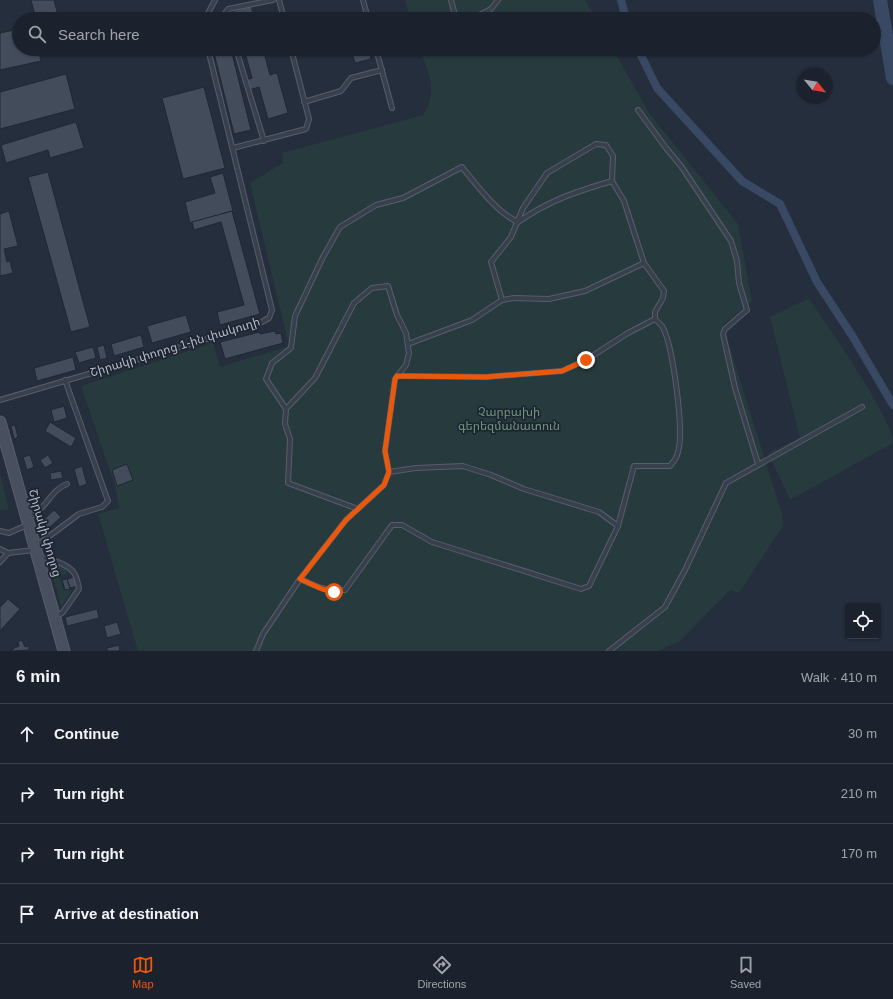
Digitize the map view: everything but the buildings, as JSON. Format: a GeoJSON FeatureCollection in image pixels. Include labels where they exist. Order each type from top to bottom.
{"type":"FeatureCollection","features":[{"type":"Feature","properties":{"kind":"main road","name":"Շիրակի փողոց"},"geometry":{"type":"LineString","coordinates":[[1,431],[64,651]]}},
{"type":"Feature","properties":{"kind":"main road","name":"Շիրակի փողոց"},"geometry":{"type":"LineString","coordinates":[[54,620],[60,651]]}},
{"type":"Feature","properties":{"kind":"lane"},"geometry":{"type":"LineString","coordinates":[[209,12],[215,0]]}},
{"type":"Feature","properties":{"kind":"lane"},"geometry":{"type":"LineString","coordinates":[[226,12],[228,10],[273,0]]}},
{"type":"Feature","properties":{"kind":"lane"},"geometry":{"type":"LineString","coordinates":[[279,0],[282,12]]}},
{"type":"Feature","properties":{"kind":"lane"},"geometry":{"type":"LineString","coordinates":[[363,0],[366,12]]}},
{"type":"Feature","properties":{"kind":"lane"},"geometry":{"type":"LineString","coordinates":[[451,0],[454,12]]}},
{"type":"Feature","properties":{"kind":"lane"},"geometry":{"type":"LineString","coordinates":[[485,12],[491,9],[498,0]]}},
{"type":"Feature","properties":{"kind":"lane","name":"Շիրակի փողոց 1-ին փակուղի"},"geometry":{"type":"LineString","coordinates":[[0,400],[258,324],[269,318],[272,310],[210,56]]}},
{"type":"Feature","properties":{"kind":"lane"},"geometry":{"type":"LineString","coordinates":[[238,56],[264,142]]}},
{"type":"Feature","properties":{"kind":"lane"},"geometry":{"type":"LineString","coordinates":[[232,148],[264,142],[306,129],[310,122],[293,56]]}},
{"type":"Feature","properties":{"kind":"lane"},"geometry":{"type":"LineString","coordinates":[[378,56],[392,108]]}},
{"type":"Feature","properties":{"kind":"lane"},"geometry":{"type":"LineString","coordinates":[[304,102],[341,91],[351,78],[382,70]]}},
{"type":"Feature","properties":{"kind":"lane"},"geometry":{"type":"LineString","coordinates":[[638,110],[681,166],[731,241],[737,261],[739,283],[747,310],[726,329],[723,334],[735,388],[758,464]]}},
{"type":"Feature","properties":{"kind":"lane"},"geometry":{"type":"LineString","coordinates":[[300,579],[322,589],[334,592],[346,590],[392,525],[402,525],[432,542],[581,589],[589,586],[618,526],[634,466],[670,466],[676,459],[680,446],[672,355],[662,326],[655,319],[655,312],[663,298],[664,291],[644,263],[624,201],[612,181],[613,156],[606,145],[596,144],[546,173],[528,199],[516,222],[511,237],[491,262],[502,300]]}},
{"type":"Feature","properties":{"kind":"lane"},"geometry":{"type":"LineString","coordinates":[[358,509],[288,483],[290,440],[285,424],[286,409],[266,379],[272,363],[292,348],[295,316],[320,263],[340,227],[376,205],[403,198],[462,167],[504,213],[516,222]]}},
{"type":"Feature","properties":{"kind":"lane"},"geometry":{"type":"LineString","coordinates":[[516,222],[540,207],[569,194],[612,181]]}},
{"type":"Feature","properties":{"kind":"lane"},"geometry":{"type":"LineString","coordinates":[[408,344],[472,320],[502,300],[514,298],[549,299],[585,291],[644,263]]}},
{"type":"Feature","properties":{"kind":"lane"},"geometry":{"type":"LineString","coordinates":[[256,651],[263,634],[300,579],[346,520],[384,485],[389,472],[385,451],[395,379],[406,365],[409,352],[406,333],[397,315],[388,286],[372,288],[354,303],[315,378],[286,409]]}},
{"type":"Feature","properties":{"kind":"lane"},"geometry":{"type":"LineString","coordinates":[[397,376],[486,377],[562,371],[586,360],[628,333],[655,319]]}},
{"type":"Feature","properties":{"kind":"lane"},"geometry":{"type":"LineString","coordinates":[[35,552],[79,514],[102,507],[108,501],[65,380]]}},
{"type":"Feature","properties":{"kind":"lane"},"geometry":{"type":"LineString","coordinates":[[609,651],[665,607],[685,570],[726,483],[862,407]]}},
{"type":"Feature","properties":{"kind":"lane"},"geometry":{"type":"LineString","coordinates":[[389,472],[416,468],[463,466],[491,475],[524,490],[599,512],[618,526]]}},
{"type":"Feature","properties":{"kind":"lane"},"geometry":{"type":"LineString","coordinates":[[0,531],[9,533],[27,522],[40,511],[58,487],[67,484]]}},
{"type":"Feature","properties":{"kind":"lane"},"geometry":{"type":"LineString","coordinates":[[0,549],[8,553],[35,552],[71,570],[75,574],[79,588],[63,612],[54,620]]}},
{"type":"Feature","properties":{"kind":"lane"},"geometry":{"type":"LineString","coordinates":[[0,562],[8,553]]}},
{"type":"Feature","properties":{"kind":"green space"},"geometry":{"type":"Polygon","coordinates":[[[405,0],[585,0],[592,12],[408,12],[405,0]]]}},
{"type":"Feature","properties":{"kind":"green space","name":"Չարբախի գերեզմանատուն"},"geometry":{"type":"Polygon","coordinates":[[[422,56],[617,56],[650,114],[738,224],[752,302],[723,325],[782,514],[783,526],[739,593],[730,590],[680,641],[658,651],[138,651],[98,514],[119,508],[115,486],[81,386],[213,343],[220,367],[289,346],[250,183],[283,163],[282,153],[423,115],[430,98],[431,90],[429,75],[422,56]]]}},
{"type":"Feature","properties":{"kind":"green space"},"geometry":{"type":"Polygon","coordinates":[[[809,298],[871,393],[890,430],[893,443],[790,500],[768,453],[800,438],[770,317],[809,298]]]}},
{"type":"Feature","properties":{"kind":"green space"},"geometry":{"type":"Polygon","coordinates":[[[0,474],[9,510],[0,511],[0,474]]]}},
{"type":"Feature","properties":{"kind":"green space"},"geometry":{"type":"Polygon","coordinates":[[[49,561],[66,568],[67,574],[59,577],[64,590],[70,589],[71,592],[61,607],[49,561]]]}},
{"type":"Feature","properties":{"kind":"waterway"},"geometry":{"type":"LineString","coordinates":[[621,0],[624,12]]}},
{"type":"Feature","properties":{"kind":"waterway"},"geometry":{"type":"LineString","coordinates":[[880,0],[893,78]]}},
{"type":"Feature","properties":{"kind":"waterway"},"geometry":{"type":"LineString","coordinates":[[641,56],[657,88],[742,181],[780,204],[817,282],[853,337],[893,405]]}},
{"type":"Feature","properties":{"kind":"route"},"geometry":{"type":"LineString","coordinates":[[334,592],[322,589],[300,579],[346,520],[384,485],[389,472],[385,451],[395,379],[397,376],[486,377],[562,371],[586,360]]}}]}
